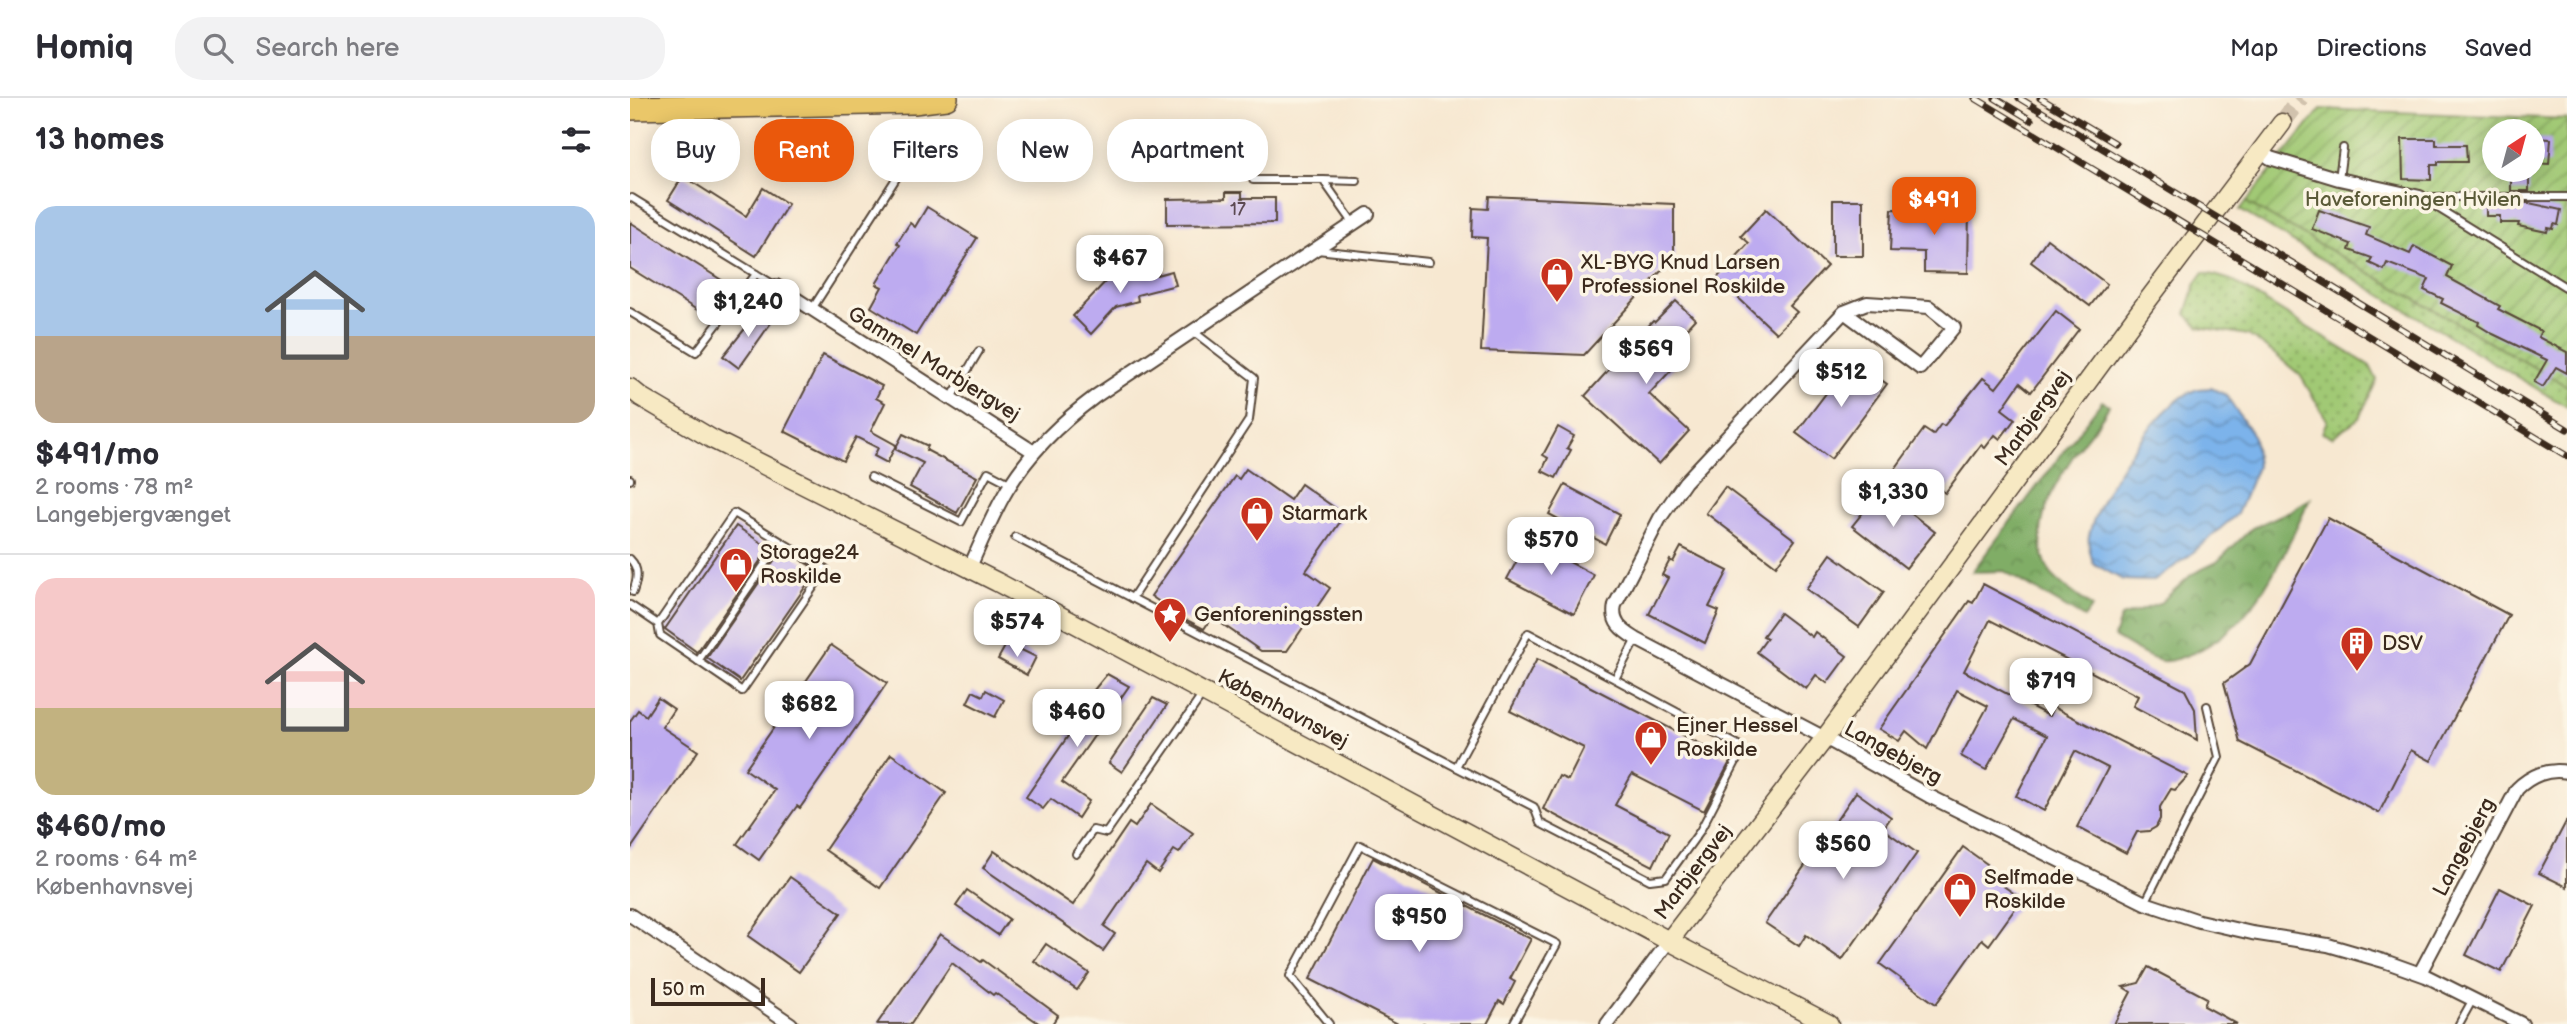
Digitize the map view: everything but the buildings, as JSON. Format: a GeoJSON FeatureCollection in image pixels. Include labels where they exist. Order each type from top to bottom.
{"type":"FeatureCollection","features":[{"type":"Feature","properties":{"kind":"highway"},"geometry":{"type":"LineString","coordinates":[[630,108],[914,102],[946,98]]}},
{"type":"Feature","properties":{"kind":"main road","name":"Marbjergvej"},"geometry":{"type":"LineString","coordinates":[[1669,941],[1825,738],[2282,122]]}},
{"type":"Feature","properties":{"kind":"main road","name":"Københavnsvej"},"geometry":{"type":"LineString","coordinates":[[630,388],[712,439]]}},
{"type":"Feature","properties":{"kind":"main road","name":"Københavnsvej"},"geometry":{"type":"LineString","coordinates":[[630,404],[712,439],[969,569],[1829,1024]]}},
{"type":"Feature","properties":{"kind":"street"},"geometry":{"type":"LineString","coordinates":[[2261,151],[2270,158],[2339,179],[2420,197]]}},
{"type":"Feature","properties":{"kind":"street"},"geometry":{"type":"LineString","coordinates":[[969,569],[1011,484],[1034,452],[1081,408],[1368,214]]}},
{"type":"Feature","properties":{"kind":"street","name":"Gammel Marbjergvej"},"geometry":{"type":"LineString","coordinates":[[776,286],[1034,452]]}},
{"type":"Feature","properties":{"kind":"street"},"geometry":{"type":"LineString","coordinates":[[1630,636],[1614,619],[1615,605],[1666,510],[1685,482],[1844,312],[1867,303],[1929,307],[1954,327],[1920,368],[1844,312]]}},
{"type":"Feature","properties":{"kind":"street","name":"Langebjerg"},"geometry":{"type":"LineString","coordinates":[[1630,636],[1941,802],[2145,903],[2199,922],[2328,945],[2420,973],[2522,1024]]}},
{"type":"Feature","properties":{"kind":"street","name":"Langebjerg"},"geometry":{"type":"LineString","coordinates":[[2420,973],[2517,789],[2541,773],[2567,772]]}},
{"type":"Feature","properties":{"kind":"street"},"geometry":{"type":"LineString","coordinates":[[630,915],[791,1024]]}},
{"type":"Feature","properties":{"kind":"street"},"geometry":{"type":"LineString","coordinates":[[1607,1024],[1669,941]]}},
{"type":"Feature","properties":{"kind":"lane"},"geometry":{"type":"LineString","coordinates":[[2339,179],[2343,148]]}},
{"type":"Feature","properties":{"kind":"lane"},"geometry":{"type":"LineString","coordinates":[[1268,180],[1357,181]]}},
{"type":"Feature","properties":{"kind":"lane"},"geometry":{"type":"LineString","coordinates":[[1324,180],[1354,224]]}},
{"type":"Feature","properties":{"kind":"lane"},"geometry":{"type":"LineString","coordinates":[[812,309],[894,182]]}},
{"type":"Feature","properties":{"kind":"lane"},"geometry":{"type":"LineString","coordinates":[[2420,197],[2567,197]]}},
{"type":"Feature","properties":{"kind":"lane"},"geometry":{"type":"LineString","coordinates":[[2420,197],[2567,288]]}},
{"type":"Feature","properties":{"kind":"lane"},"geometry":{"type":"LineString","coordinates":[[632,198],[776,286]]}},
{"type":"Feature","properties":{"kind":"lane"},"geometry":{"type":"LineString","coordinates":[[1315,250],[1429,262]]}},
{"type":"Feature","properties":{"kind":"lane"},"geometry":{"type":"LineString","coordinates":[[630,312],[696,352],[756,274]]}},
{"type":"Feature","properties":{"kind":"lane"},"geometry":{"type":"LineString","coordinates":[[1132,598],[1249,420],[1254,378],[1194,332]]}},
{"type":"Feature","properties":{"kind":"lane"},"geometry":{"type":"LineString","coordinates":[[951,398],[979,351]]}},
{"type":"Feature","properties":{"kind":"lane"},"geometry":{"type":"LineString","coordinates":[[871,477],[961,522],[988,472],[1011,484]]}},
{"type":"Feature","properties":{"kind":"lane"},"geometry":{"type":"LineString","coordinates":[[734,513],[780,542],[826,569],[742,691],[660,635],[658,624],[734,513]]}},
{"type":"Feature","properties":{"kind":"lane"},"geometry":{"type":"LineString","coordinates":[[1015,537],[1132,598],[1535,807],[1540,823],[1650,880],[1666,878],[1700,831],[1740,754],[1738,745],[1528,633],[1456,766]]}},
{"type":"Feature","properties":{"kind":"lane"},"geometry":{"type":"LineString","coordinates":[[698,661],[780,542]]}},
{"type":"Feature","properties":{"kind":"lane"},"geometry":{"type":"LineString","coordinates":[[630,559],[637,569],[633,592]]}},
{"type":"Feature","properties":{"kind":"lane"},"geometry":{"type":"LineString","coordinates":[[630,605],[658,624]]}},
{"type":"Feature","properties":{"kind":"lane"},"geometry":{"type":"LineString","coordinates":[[1615,679],[1630,636]]}},
{"type":"Feature","properties":{"kind":"lane"},"geometry":{"type":"LineString","coordinates":[[1076,854],[1093,830],[1106,833],[1204,693]]}},
{"type":"Feature","properties":{"kind":"lane"},"geometry":{"type":"LineString","coordinates":[[2145,903],[2219,757],[2207,706]]}},
{"type":"Feature","properties":{"kind":"lane"},"geometry":{"type":"LineString","coordinates":[[1329,1024],[1290,976],[1360,845],[1557,944],[1513,1024]]}},
{"type":"Feature","properties":{"kind":"lane"},"geometry":{"type":"LineString","coordinates":[[2459,1024],[2473,999]]}},
{"type":"Feature","properties":{"kind":"green space","name":"Haveforeningen Hvilen"},"geometry":{"type":"Polygon","coordinates":[[[2321,109],[2567,119],[2567,386],[2246,202],[2321,109]]]}},
{"type":"Feature","properties":{"kind":"green space"},"geometry":{"type":"Polygon","coordinates":[[[2246,202],[2567,386],[2567,407],[2240,210],[2246,202]]]}},
{"type":"Feature","properties":{"kind":"green space"},"geometry":{"type":"Polygon","coordinates":[[[2204,272],[2231,280],[2370,366],[2377,380],[2359,418],[2332,437],[2322,433],[2327,420],[2300,375],[2248,335],[2199,327],[2186,314],[2196,283],[2204,272]]]}},
{"type":"Feature","properties":{"kind":"green space"},"geometry":{"type":"Polygon","coordinates":[[[2102,401],[2109,405],[2060,477],[2052,492],[2042,524],[2043,556],[2050,572],[2063,586],[2092,607],[2084,618],[2004,571],[1972,572],[2102,401]]]}},
{"type":"Feature","properties":{"kind":"green space"},"geometry":{"type":"Polygon","coordinates":[[[2310,499],[2265,588],[2234,626],[2215,641],[2193,653],[2162,661],[2144,655],[2114,637],[2121,617],[2159,604],[2192,574],[2217,562],[2252,528],[2310,499]]]}},
{"type":"Feature","properties":{"kind":"water"},"geometry":{"type":"Polygon","coordinates":[[[2211,388],[2226,395],[2254,437],[2257,467],[2237,514],[2190,555],[2154,581],[2123,580],[2093,563],[2090,553],[2089,536],[2103,499],[2130,454],[2163,413],[2195,390],[2211,388]]]}},
{"type":"Feature","properties":{"kind":"tunnel"},"geometry":{"type":"LineString","coordinates":[[2282,123],[2301,98]]}},
{"type":"Feature","properties":{"kind":"railway"},"geometry":{"type":"LineString","coordinates":[[1975,98],[2567,456]]}},
{"type":"Feature","properties":{"kind":"railway"},"geometry":{"type":"LineString","coordinates":[[1995,98],[2031,120]]}},
{"type":"Feature","properties":{"kind":"railway"},"geometry":{"type":"LineString","coordinates":[[2019,98],[2567,429]]}},
{"type":"Feature","properties":{"kind":"railway"},"geometry":{"type":"LineString","coordinates":[[2040,98],[2115,143]]}},
{"type":"Feature","properties":{"kind":"place","name":"XL-BYG Knud Larsen Professionel Roskilde"},"geometry":{"type":"Point","coordinates":[1557,304]}},
{"type":"Feature","properties":{"kind":"place","name":"Starmark"},"geometry":{"type":"Point","coordinates":[1257,543]}},
{"type":"Feature","properties":{"kind":"place","name":"Storage24 Roskilde"},"geometry":{"type":"Point","coordinates":[736,594]}},
{"type":"Feature","properties":{"kind":"place","name":"Genforeningssten"},"geometry":{"type":"Point","coordinates":[1170,644]}},
{"type":"Feature","properties":{"kind":"place","name":"DSV"},"geometry":{"type":"Point","coordinates":[2357,673]}},
{"type":"Feature","properties":{"kind":"place","name":"Ejner Hessel Roskilde"},"geometry":{"type":"Point","coordinates":[1651,767]}},
{"type":"Feature","properties":{"kind":"place","name":"Selfmade Roskilde"},"geometry":{"type":"Point","coordinates":[1960,919]}}]}
